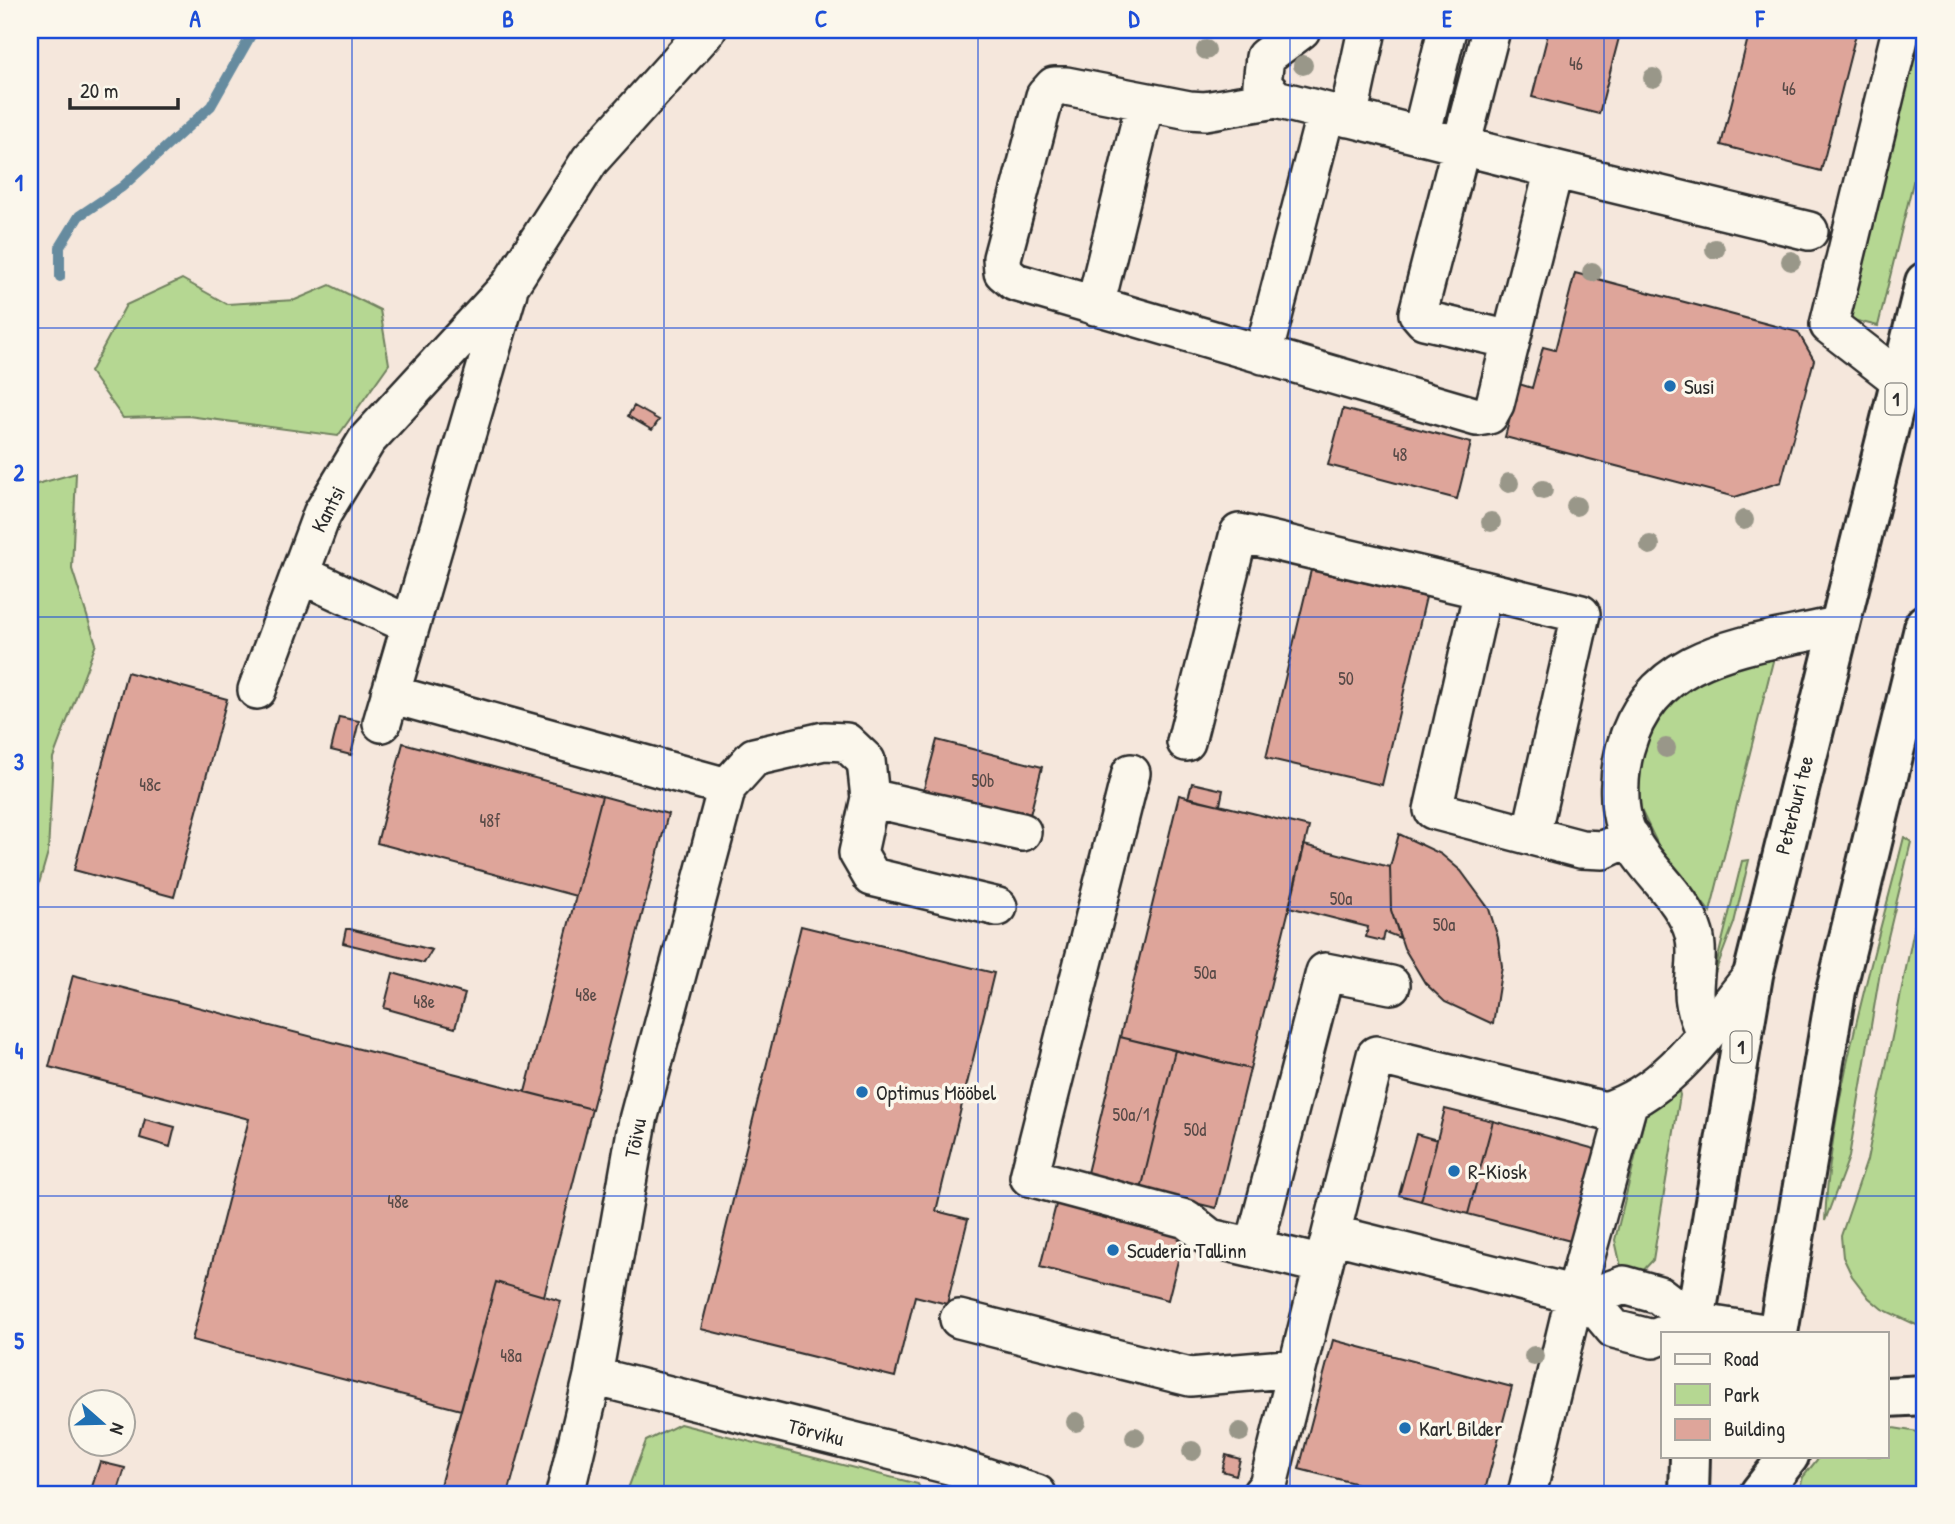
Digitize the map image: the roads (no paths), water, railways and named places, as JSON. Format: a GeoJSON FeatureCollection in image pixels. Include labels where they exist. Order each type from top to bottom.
{"type":"FeatureCollection","features":[{"type":"Feature","properties":{"kind":"highway","name":"Peterburi tee"},"geometry":{"type":"LineString","coordinates":[[1679,1331],[1753,975],[1925,282]]}},
{"type":"Feature","properties":{"kind":"highway"},"geometry":{"type":"LineString","coordinates":[[1778,1332],[1836,991],[1925,624]]}},
{"type":"Feature","properties":{"kind":"highway"},"geometry":{"type":"LineString","coordinates":[[1888,1397],[1925,1393]]}},
{"type":"Feature","properties":{"kind":"highway"},"geometry":{"type":"LineString","coordinates":[[1689,1494],[1690,1458]]}},
{"type":"Feature","properties":{"kind":"highway"},"geometry":{"type":"LineString","coordinates":[[1760,1494],[1765,1458]]}},
{"type":"Feature","properties":{"kind":"highway"},"geometry":{"type":"LineString","coordinates":[[1760,1494],[1787,1458]]}},
{"type":"Feature","properties":{"kind":"street","name":"Kantsi"},"geometry":{"type":"LineString","coordinates":[[257,690],[322,514],[367,440],[510,285],[590,160],[707,30]]}},
{"type":"Feature","properties":{"kind":"street"},"geometry":{"type":"LineString","coordinates":[[1276,99],[1262,84],[1265,57],[1301,30]]}},
{"type":"Feature","properties":{"kind":"street"},"geometry":{"type":"LineString","coordinates":[[1263,355],[1337,115],[1367,30]]}},
{"type":"Feature","properties":{"kind":"street"},"geometry":{"type":"LineString","coordinates":[[1421,136],[1447,30]]}},
{"type":"Feature","properties":{"kind":"street"},"geometry":{"type":"LineString","coordinates":[[1491,30],[1418,313],[1424,320],[1511,340]]}},
{"type":"Feature","properties":{"kind":"street"},"geometry":{"type":"LineString","coordinates":[[1900,380],[1829,325],[1901,30]]}},
{"type":"Feature","properties":{"kind":"street"},"geometry":{"type":"LineString","coordinates":[[1541,166],[1549,172],[1551,181],[1495,404],[1489,415],[1478,417],[1095,306],[1015,282],[1003,272],[1002,258],[1045,96],[1054,86],[1205,111],[1276,99],[1809,231]]}},
{"type":"Feature","properties":{"kind":"street"},"geometry":{"type":"LineString","coordinates":[[1095,306],[1145,103]]}},
{"type":"Feature","properties":{"kind":"street"},"geometry":{"type":"LineString","coordinates":[[510,285],[386,708],[727,787],[754,757],[824,741],[846,743],[866,761],[870,798],[858,853],[872,877],[998,907]]}},
{"type":"Feature","properties":{"kind":"street"},"geometry":{"type":"LineString","coordinates":[[1186,742],[1239,533],[1581,614],[1531,835]]}},
{"type":"Feature","properties":{"kind":"street"},"geometry":{"type":"LineString","coordinates":[[300,574],[410,625]]}},
{"type":"Feature","properties":{"kind":"street"},"geometry":{"type":"LineString","coordinates":[[1483,590],[1433,810],[1581,849],[1603,850],[1631,837]]}},
{"type":"Feature","properties":{"kind":"street"},"geometry":{"type":"LineString","coordinates":[[1705,1033],[1694,994],[1694,934],[1676,899],[1644,860],[1625,827],[1620,790],[1622,763],[1629,737],[1655,690],[1678,671],[1704,658],[1840,625]]}},
{"type":"Feature","properties":{"kind":"street"},"geometry":{"type":"LineString","coordinates":[[1131,773],[1029,1177],[1186,1219],[1210,1238],[1254,1248],[1327,1250],[1581,1297],[1624,1285],[1659,1294],[1679,1331],[1721,1332]]}},
{"type":"Feature","properties":{"kind":"street","name":"Tõivu"},"geometry":{"type":"LineString","coordinates":[[565,1494],[593,1376],[638,1120],[727,787]]}},
{"type":"Feature","properties":{"kind":"street"},"geometry":{"type":"LineString","coordinates":[[870,798],[1022,832]]}},
{"type":"Feature","properties":{"kind":"street"},"geometry":{"type":"LineString","coordinates":[[1254,1248],[1325,972],[1391,985]]}},
{"type":"Feature","properties":{"kind":"street"},"geometry":{"type":"LineString","coordinates":[[1261,1494],[1268,1485],[1376,1055],[1605,1111],[1628,1104],[1672,1072],[1753,975]]}},
{"type":"Feature","properties":{"kind":"street"},"geometry":{"type":"LineString","coordinates":[[1527,1494],[1581,1297],[1628,1104]]}},
{"type":"Feature","properties":{"kind":"street"},"geometry":{"type":"LineString","coordinates":[[959,1319],[1190,1377],[1297,1368]]}},
{"type":"Feature","properties":{"kind":"street","name":"Tõrviku"},"geometry":{"type":"LineString","coordinates":[[593,1376],[953,1480],[1037,1494]]}},
{"type":"Feature","properties":{"kind":"street"},"geometry":{"type":"LineString","coordinates":[[1888,1378],[1925,1393]]}},
{"type":"Feature","properties":{"kind":"waterway"},"geometry":{"type":"LineString","coordinates":[[60,277],[60,247],[79,216],[122,187],[211,106],[254,30]]}},
{"type":"Feature","properties":{"kind":"place","name":"Susi"},"geometry":{"type":"Point","coordinates":[1670,386]}},
{"type":"Feature","properties":{"kind":"place","name":"Optimus Mööbel"},"geometry":{"type":"Point","coordinates":[862,1092]}},
{"type":"Feature","properties":{"kind":"place","name":"R-Kiosk"},"geometry":{"type":"Point","coordinates":[1454,1171]}},
{"type":"Feature","properties":{"kind":"place","name":"Scuderia Tallinn"},"geometry":{"type":"Point","coordinates":[1113,1250]}},
{"type":"Feature","properties":{"kind":"place","name":"Karl Bilder"},"geometry":{"type":"Point","coordinates":[1405,1428]}}]}
